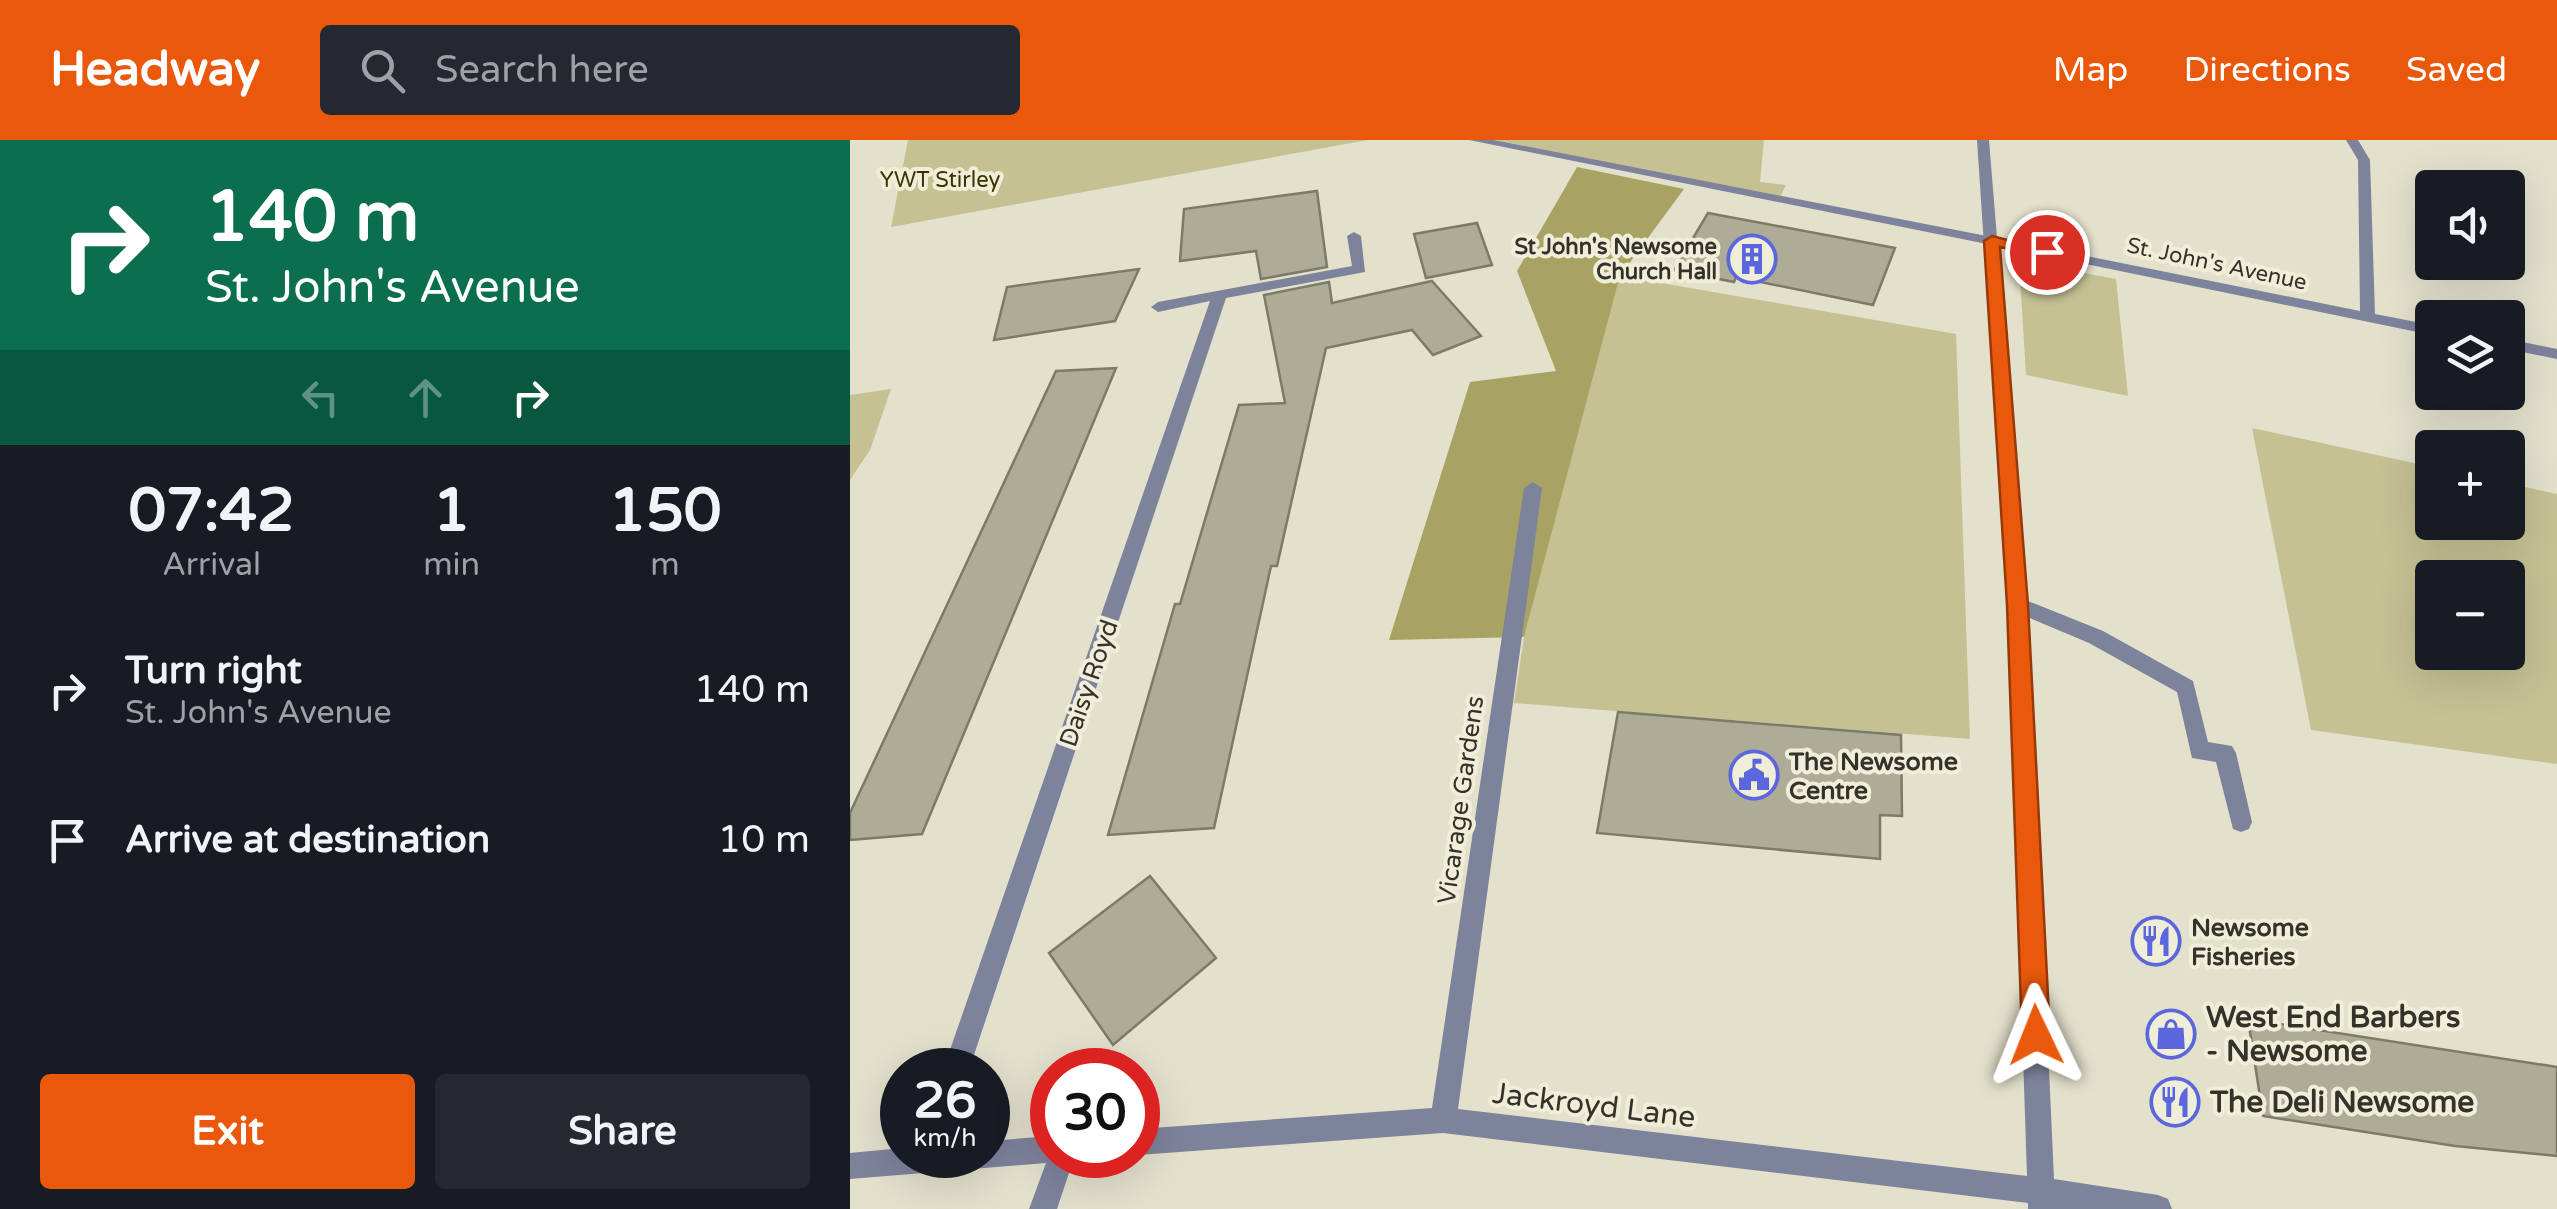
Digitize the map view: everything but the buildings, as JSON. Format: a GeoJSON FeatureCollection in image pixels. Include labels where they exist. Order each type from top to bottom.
{"type":"FeatureCollection","features":[{"type":"Feature","properties":{"kind":"street","name":"St. John's Avenue"},"geometry":{"type":"LineString","coordinates":[[1475,140],[2415,327]]}},
{"type":"Feature","properties":{"kind":"street"},"geometry":{"type":"LineString","coordinates":[[1982,140],[2018,605],[2042,1200]]}},
{"type":"Feature","properties":{"kind":"street"},"geometry":{"type":"LineString","coordinates":[[2352,140],[2364,160],[2368,317]]}},
{"type":"Feature","properties":{"kind":"street"},"geometry":{"type":"LineString","coordinates":[[1158,307],[1360,269],[1354,236]]}},
{"type":"Feature","properties":{"kind":"street","name":"Daisy Royd"},"geometry":{"type":"LineString","coordinates":[[963,1048],[1220,295]]}},
{"type":"Feature","properties":{"kind":"street"},"geometry":{"type":"LineString","coordinates":[[2525,347],[2557,354]]}},
{"type":"Feature","properties":{"kind":"street","name":"Vicarage Gardens"},"geometry":{"type":"LineString","coordinates":[[1443,1120],[1533,488]]}},
{"type":"Feature","properties":{"kind":"street"},"geometry":{"type":"LineString","coordinates":[[2018,605],[2096,638],[2186,687],[2199,752],[2225,753],[2242,822]]}},
{"type":"Feature","properties":{"kind":"street","name":"Jackroyd Lane"},"geometry":{"type":"LineString","coordinates":[[1160,1140],[1443,1120],[2042,1200],[2158,1209]]}},
{"type":"Feature","properties":{"kind":"street"},"geometry":{"type":"LineString","coordinates":[[850,1166],[880,1163]]}},
{"type":"Feature","properties":{"kind":"street"},"geometry":{"type":"LineString","coordinates":[[1043,1209],[1054,1178]]}},
{"type":"Feature","properties":{"kind":"green space","name":"YWT Stirley"},"geometry":{"type":"Polygon","coordinates":[[[908,140],[1368,140],[891,227],[908,140]]]}},
{"type":"Feature","properties":{"kind":"green space"},"geometry":{"type":"Polygon","coordinates":[[[1496,140],[1764,140],[1760,182],[1786,185],[1779,199],[1496,140]]]}},
{"type":"Feature","properties":{"kind":"green space"},"geometry":{"type":"Polygon","coordinates":[[[2019,261],[2116,279],[2128,396],[2026,375],[2019,261]]]}},
{"type":"Feature","properties":{"kind":"green space"},"geometry":{"type":"Polygon","coordinates":[[[1620,276],[1956,334],[1970,739],[1514,703],[1524,637],[1620,276]]]}},
{"type":"Feature","properties":{"kind":"green space"},"geometry":{"type":"Polygon","coordinates":[[[891,389],[870,450],[850,480],[850,395],[891,389]]]}},
{"type":"Feature","properties":{"kind":"green space"},"geometry":{"type":"Polygon","coordinates":[[[2252,428],[2415,463],[2415,540],[2525,540],[2525,487],[2557,494],[2557,764],[2311,730],[2252,428]]]}},
{"type":"Feature","properties":{"kind":"shaded area"},"geometry":{"type":"Polygon","coordinates":[[[1577,167],[1684,189],[1620,276],[1524,637],[1389,640],[1470,382],[1556,371],[1517,271],[1577,167]]]}},
{"type":"Feature","properties":{"kind":"place","name":"St John's Newsome Church Hall"},"geometry":{"type":"Point","coordinates":[1752,259]}},
{"type":"Feature","properties":{"kind":"place","name":"The Newsome Centre"},"geometry":{"type":"Point","coordinates":[1754,775]}},
{"type":"Feature","properties":{"kind":"place","name":"Newsome Fisheries"},"geometry":{"type":"Point","coordinates":[2156,941]}},
{"type":"Feature","properties":{"kind":"place","name":"West End Barbers - Newsome"},"geometry":{"type":"Point","coordinates":[2171,1034]}},
{"type":"Feature","properties":{"kind":"place","name":"The Deli Newsome"},"geometry":{"type":"Point","coordinates":[2175,1102]}},
{"type":"Feature","properties":{"kind":"route"},"geometry":{"type":"LineString","coordinates":[[2036,1035],[2018,605],[1992,241],[2047,252]]}}]}
